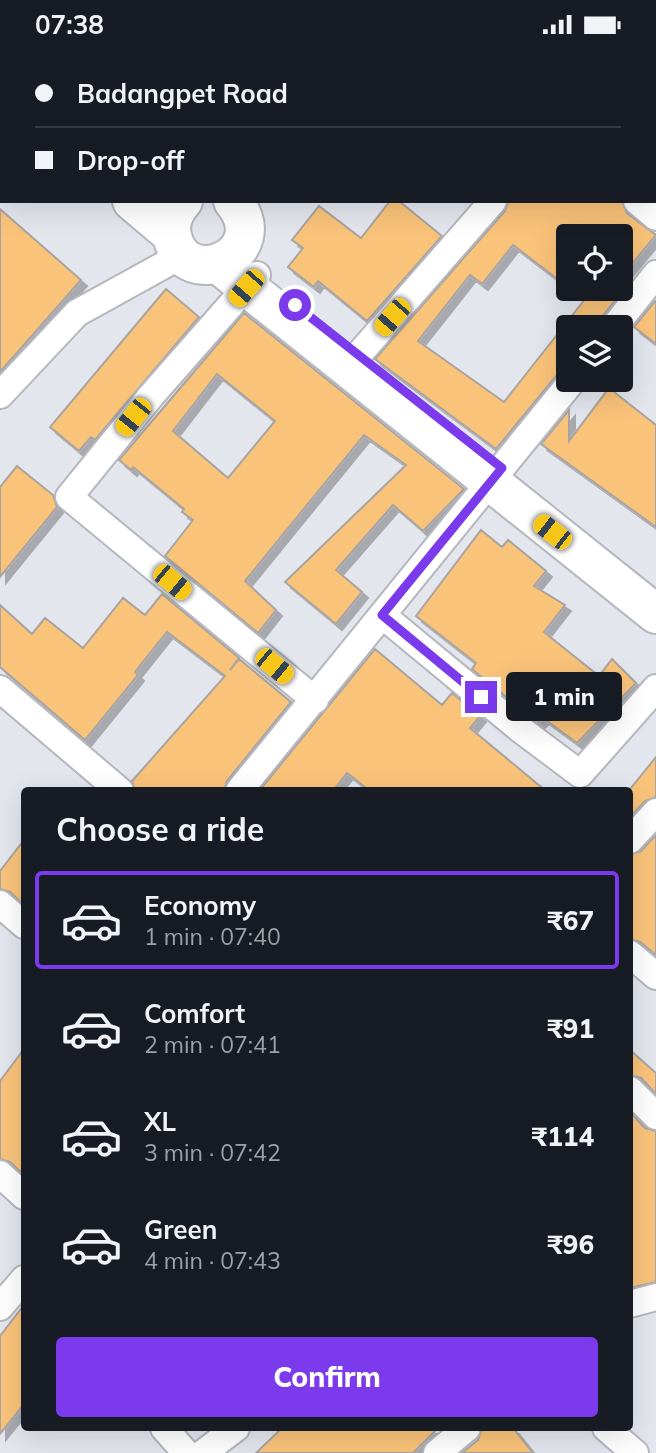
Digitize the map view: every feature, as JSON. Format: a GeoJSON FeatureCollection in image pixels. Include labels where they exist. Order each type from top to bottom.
{"type":"FeatureCollection","features":[{"type":"Feature","properties":{"kind":"main road"},"geometry":{"type":"LineString","coordinates":[[137,203],[180,219],[199,264],[239,270],[496,476],[656,614]]}},
{"type":"Feature","properties":{"kind":"main road"},"geometry":{"type":"LineString","coordinates":[[234,203],[244,221],[245,233],[239,270]]}},
{"type":"Feature","properties":{"kind":"main road"},"geometry":{"type":"LineString","coordinates":[[496,476],[656,585]]}},
{"type":"Feature","properties":{"kind":"street"},"geometry":{"type":"LineString","coordinates":[[352,362],[491,203]]}},
{"type":"Feature","properties":{"kind":"street"},"geometry":{"type":"LineString","coordinates":[[639,203],[656,217]]}},
{"type":"Feature","properties":{"kind":"street"},"geometry":{"type":"LineString","coordinates":[[0,395],[77,313],[180,219]]}},
{"type":"Feature","properties":{"kind":"street"},"geometry":{"type":"LineString","coordinates":[[239,270],[150,397],[69,497],[316,700]]}},
{"type":"Feature","properties":{"kind":"street"},"geometry":{"type":"LineString","coordinates":[[624,315],[655,277]]}},
{"type":"Feature","properties":{"kind":"street"},"geometry":{"type":"LineString","coordinates":[[242,787],[316,700],[563,392]]}},
{"type":"Feature","properties":{"kind":"street"},"geometry":{"type":"LineString","coordinates":[[382,615],[520,729],[580,774],[656,688]]}},
{"type":"Feature","properties":{"kind":"street"},"geometry":{"type":"LineString","coordinates":[[0,689],[115,787]]}},
{"type":"Feature","properties":{"kind":"street"},"geometry":{"type":"LineString","coordinates":[[633,837],[656,812]]}},
{"type":"Feature","properties":{"kind":"street"},"geometry":{"type":"LineString","coordinates":[[0,904],[21,922]]}},
{"type":"Feature","properties":{"kind":"street"},"geometry":{"type":"LineString","coordinates":[[633,956],[656,975]]}},
{"type":"Feature","properties":{"kind":"street"},"geometry":{"type":"LineString","coordinates":[[633,1093],[656,1116]]}},
{"type":"Feature","properties":{"kind":"street"},"geometry":{"type":"LineString","coordinates":[[0,1174],[21,1193]]}},
{"type":"Feature","properties":{"kind":"street"},"geometry":{"type":"LineString","coordinates":[[0,1307],[21,1282]]}},
{"type":"Feature","properties":{"kind":"street"},"geometry":{"type":"LineString","coordinates":[[633,1303],[656,1297]]}},
{"type":"Feature","properties":{"kind":"street"},"geometry":{"type":"LineString","coordinates":[[167,1431],[186,1453]]}},
{"type":"Feature","properties":{"kind":"street"},"geometry":{"type":"LineString","coordinates":[[203,1453],[232,1431]]}},
{"type":"Feature","properties":{"kind":"street"},"geometry":{"type":"LineString","coordinates":[[437,1453],[463,1431]]}},
{"type":"Feature","properties":{"kind":"street"},"geometry":{"type":"LineString","coordinates":[[609,1431],[635,1453]]}},
{"type":"Feature","properties":{"kind":"building"},"geometry":{"type":"Polygon","coordinates":[[[388,203],[401,203],[442,236],[367,321],[318,281],[314,287],[288,267],[303,248],[292,240],[319,206],[361,238],[388,203]]]}},
{"type":"Feature","properties":{"kind":"building"},"geometry":{"type":"Polygon","coordinates":[[[507,203],[623,203],[627,213],[656,235],[633,263],[633,224],[556,224],[556,278],[513,245],[482,284],[470,275],[418,341],[504,402],[556,336],[556,376],[496,449],[375,359],[505,211],[507,203]]]}},
{"type":"Feature","properties":{"kind":"building"},"geometry":{"type":"Polygon","coordinates":[[[0,209],[81,280],[0,372],[0,209]]]}},
{"type":"Feature","properties":{"kind":"building"},"geometry":{"type":"Polygon","coordinates":[[[166,289],[199,317],[95,440],[91,437],[79,451],[50,427],[166,289]]]}},
{"type":"Feature","properties":{"kind":"building"},"geometry":{"type":"Polygon","coordinates":[[[584,301],[615,301],[604,315],[573,315],[584,301]]]}},
{"type":"Feature","properties":{"kind":"building"},"geometry":{"type":"Polygon","coordinates":[[[656,302],[656,344],[634,327],[656,302]]]}},
{"type":"Feature","properties":{"kind":"building"},"geometry":{"type":"Polygon","coordinates":[[[244,313],[464,489],[423,531],[393,505],[336,570],[362,592],[336,624],[285,582],[406,465],[364,435],[245,581],[276,610],[258,633],[165,556],[193,520],[182,512],[184,509],[133,467],[131,470],[119,460],[244,313]],[[217,374],[173,431],[228,478],[275,421],[217,374]]]}},
{"type":"Feature","properties":{"kind":"building"},"geometry":{"type":"Polygon","coordinates":[[[606,392],[614,392],[656,425],[656,527],[541,444],[569,410],[569,441],[606,392]]]}},
{"type":"Feature","properties":{"kind":"building"},"geometry":{"type":"Polygon","coordinates":[[[17,466],[53,495],[57,507],[0,577],[0,487],[17,466]]]}},
{"type":"Feature","properties":{"kind":"building"},"geometry":{"type":"Polygon","coordinates":[[[481,530],[502,547],[508,540],[546,571],[534,586],[565,605],[544,632],[599,676],[612,659],[636,683],[577,743],[543,718],[539,722],[500,692],[472,669],[476,663],[416,616],[481,530]]]}},
{"type":"Feature","properties":{"kind":"building"},"geometry":{"type":"Polygon","coordinates":[[[162,594],[239,658],[230,670],[239,659],[291,702],[227,781],[225,787],[134,787],[132,781],[225,676],[167,632],[135,672],[138,675],[85,740],[0,667],[0,605],[32,634],[45,618],[83,648],[123,598],[145,615],[162,594]]]}},
{"type":"Feature","properties":{"kind":"building"},"geometry":{"type":"Polygon","coordinates":[[[375,649],[442,705],[452,693],[480,716],[470,728],[541,787],[365,787],[347,773],[336,787],[262,787],[375,649]]]}},
{"type":"Feature","properties":{"kind":"building"},"geometry":{"type":"Polygon","coordinates":[[[656,757],[656,797],[645,801],[633,814],[632,787],[656,757]]]}},
{"type":"Feature","properties":{"kind":"building"},"geometry":{"type":"Polygon","coordinates":[[[656,835],[656,955],[633,940],[633,854],[641,851],[656,835]]]}},
{"type":"Feature","properties":{"kind":"building"},"geometry":{"type":"Polygon","coordinates":[[[21,844],[21,902],[10,892],[0,889],[0,871],[21,844]]]}},
{"type":"Feature","properties":{"kind":"building"},"geometry":{"type":"Polygon","coordinates":[[[21,1053],[21,1172],[10,1162],[0,1159],[0,1081],[21,1053]]]}},
{"type":"Feature","properties":{"kind":"building"},"geometry":{"type":"Polygon","coordinates":[[[633,1053],[656,1073],[656,1094],[641,1078],[633,1076],[633,1053]]]}},
{"type":"Feature","properties":{"kind":"building"},"geometry":{"type":"Polygon","coordinates":[[[633,1115],[645,1128],[656,1131],[656,1282],[633,1287],[633,1115]]]}},
{"type":"Feature","properties":{"kind":"building"},"geometry":{"type":"Polygon","coordinates":[[[21,1309],[21,1408],[0,1434],[0,1336],[21,1309]]]}},
{"type":"Feature","properties":{"kind":"building"},"geometry":{"type":"Polygon","coordinates":[[[279,1431],[435,1431],[413,1453],[256,1453],[279,1431]]]}},
{"type":"Feature","properties":{"kind":"building"},"geometry":{"type":"Polygon","coordinates":[[[481,1431],[515,1431],[533,1453],[462,1453],[478,1440],[481,1431]]]}},
{"type":"Feature","properties":{"kind":"route"},"geometry":{"type":"LineString","coordinates":[[295,305],[502,468],[382,615],[481,697]]}}]}
